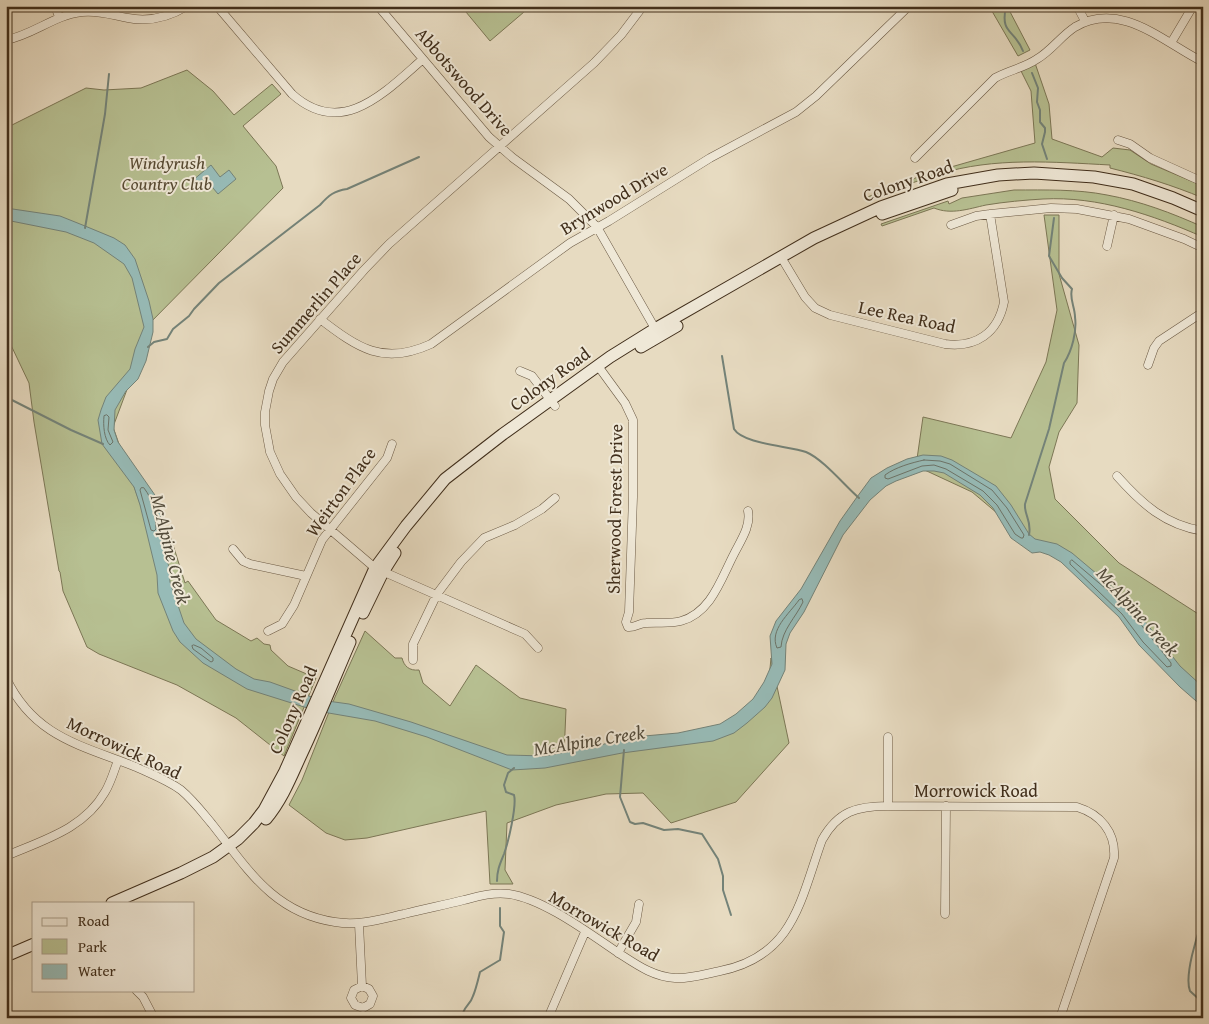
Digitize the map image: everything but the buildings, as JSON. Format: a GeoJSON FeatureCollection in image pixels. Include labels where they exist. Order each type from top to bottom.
{"type":"FeatureCollection","features":[{"type":"Feature","properties":{"kind":"main road","name":"Colony Road"},"geometry":{"type":"LineString","coordinates":[[908,201],[946,184],[966,180],[998,175],[1050,173],[1094,177],[1133,184],[1203,211]]}},
{"type":"Feature","properties":{"kind":"main road","name":"Colony Road"},"geometry":{"type":"LineString","coordinates":[[133,902],[215,864],[267,812],[379,570],[406,526],[445,479],[601,368],[658,332],[843,223],[908,201],[948,191],[1000,182],[1035,180],[1095,184],[1135,192],[1174,205],[1203,218]]}},
{"type":"Feature","properties":{"kind":"main road","name":"Colony Road"},"geometry":{"type":"LineString","coordinates":[[114,902],[232,849]]}},
{"type":"Feature","properties":{"kind":"main road"},"geometry":{"type":"LineString","coordinates":[[6,948],[32,937]]}},
{"type":"Feature","properties":{"kind":"main road"},"geometry":{"type":"LineString","coordinates":[[6,956],[32,945]]}},
{"type":"Feature","properties":{"kind":"street"},"geometry":{"type":"LineString","coordinates":[[55,6],[59,17]]}},
{"type":"Feature","properties":{"kind":"street"},"geometry":{"type":"LineString","coordinates":[[6,40],[24,35],[59,17],[79,12],[96,11],[128,18],[153,19],[171,14],[187,6]]}},
{"type":"Feature","properties":{"kind":"street"},"geometry":{"type":"LineString","coordinates":[[217,6],[287,89],[306,105],[317,109],[329,112],[344,112],[362,107],[380,96],[423,60]]}},
{"type":"Feature","properties":{"kind":"street","name":"Abbotswood Drive"},"geometry":{"type":"LineString","coordinates":[[378,6],[489,137],[499,147],[569,199],[597,227],[658,332]]}},
{"type":"Feature","properties":{"kind":"street","name":"Summerlin Place"},"geometry":{"type":"LineString","coordinates":[[538,648],[525,634],[379,570],[311,513],[288,487],[270,452],[265,425],[267,398],[273,379],[283,362],[389,244],[603,54],[644,6]]}},
{"type":"Feature","properties":{"kind":"street","name":"Brynwood Drive"},"geometry":{"type":"LineString","coordinates":[[320,319],[352,343],[371,351],[396,354],[420,349],[436,340],[546,259],[710,158],[796,112],[816,96],[909,6]]}},
{"type":"Feature","properties":{"kind":"street"},"geometry":{"type":"LineString","coordinates":[[1077,6],[1085,21]]}},
{"type":"Feature","properties":{"kind":"street"},"geometry":{"type":"LineString","coordinates":[[1171,43],[1193,6]]}},
{"type":"Feature","properties":{"kind":"street"},"geometry":{"type":"LineString","coordinates":[[915,158],[995,78],[1038,59],[1067,32],[1085,21],[1106,17],[1131,20],[1203,62]]}},
{"type":"Feature","properties":{"kind":"street"},"geometry":{"type":"LineString","coordinates":[[1118,140],[1130,144],[1150,158],[1203,182]]}},
{"type":"Feature","properties":{"kind":"street"},"geometry":{"type":"LineString","coordinates":[[951,225],[976,216],[990,214],[1060,208],[1078,209],[1114,215],[1184,239],[1203,248]]}},
{"type":"Feature","properties":{"kind":"street","name":"Lee Rea Road"},"geometry":{"type":"LineString","coordinates":[[783,260],[805,297],[815,308],[830,316],[945,344],[955,345],[971,342],[985,336],[993,328],[1002,312],[1004,302],[990,214]]}},
{"type":"Feature","properties":{"kind":"street"},"geometry":{"type":"LineString","coordinates":[[1107,246],[1114,215]]}},
{"type":"Feature","properties":{"kind":"street"},"geometry":{"type":"LineString","coordinates":[[1148,365],[1154,348],[1159,341],[1203,312]]}},
{"type":"Feature","properties":{"kind":"street","name":"Sherwood Forest Drive"},"geometry":{"type":"LineString","coordinates":[[601,368],[631,413],[633,420],[633,497],[629,612],[626,622],[628,627],[645,623],[679,622],[688,619],[702,609],[709,602],[747,527],[748,511]]}},
{"type":"Feature","properties":{"kind":"street"},"geometry":{"type":"LineString","coordinates":[[520,371],[532,376],[553,403]]}},
{"type":"Feature","properties":{"kind":"street","name":"Weirton Place"},"geometry":{"type":"LineString","coordinates":[[268,631],[282,624],[294,605],[322,540],[387,458],[392,444]]}},
{"type":"Feature","properties":{"kind":"street"},"geometry":{"type":"LineString","coordinates":[[1117,476],[1155,513],[1175,524],[1203,531]]}},
{"type":"Feature","properties":{"kind":"street"},"geometry":{"type":"LineString","coordinates":[[413,660],[413,644],[437,594],[460,562],[484,538],[515,525],[542,509],[555,498]]}},
{"type":"Feature","properties":{"kind":"street"},"geometry":{"type":"LineString","coordinates":[[233,549],[243,560],[250,564],[306,576]]}},
{"type":"Feature","properties":{"kind":"street","name":"Morrowick Road"},"geometry":{"type":"LineString","coordinates":[[6,678],[24,709],[42,725],[61,737],[167,781],[179,790],[200,809],[254,878],[281,902],[296,910],[322,920],[359,924],[489,894],[504,894],[534,902],[650,972],[675,978],[693,977],[734,968],[749,963],[769,950],[790,925],[822,840],[834,822],[843,815],[861,807],[1077,807],[1095,815],[1107,827],[1114,842],[1114,858],[1060,1018]]}},
{"type":"Feature","properties":{"kind":"street"},"geometry":{"type":"LineString","coordinates":[[888,736],[888,806]]}},
{"type":"Feature","properties":{"kind":"street"},"geometry":{"type":"LineString","coordinates":[[6,856],[62,832],[85,817],[104,793],[118,760]]}},
{"type":"Feature","properties":{"kind":"street"},"geometry":{"type":"LineString","coordinates":[[945,914],[946,806]]}},
{"type":"Feature","properties":{"kind":"street"},"geometry":{"type":"LineString","coordinates":[[618,953],[636,922],[639,904]]}},
{"type":"Feature","properties":{"kind":"street"},"geometry":{"type":"LineString","coordinates":[[359,924],[362,986]]}},
{"type":"Feature","properties":{"kind":"street"},"geometry":{"type":"LineString","coordinates":[[548,1018],[585,932]]}},
{"type":"Feature","properties":{"kind":"street"},"geometry":{"type":"LineString","coordinates":[[138,992],[149,1006],[154,1018]]}},
{"type":"Feature","properties":{"kind":"green space"},"geometry":{"type":"Polygon","coordinates":[[[461,6],[531,6],[490,41],[461,6]]]}},
{"type":"Feature","properties":{"kind":"green space"},"geometry":{"type":"Polygon","coordinates":[[[989,6],[1007,6],[1030,50],[1018,56],[989,6]]]}},
{"type":"Feature","properties":{"kind":"green space"},"geometry":{"type":"Polygon","coordinates":[[[1035,63],[1049,104],[1052,139],[1102,157],[1113,148],[1130,150],[1151,164],[1203,186],[1203,198],[1157,181],[1110,168],[1110,165],[1024,162],[981,165],[939,174],[867,201],[865,198],[923,175],[1035,143],[1031,91],[1020,69],[1035,63]]]}},
{"type":"Feature","properties":{"kind":"green space","name":"Windyrush Country Club"},"geometry":{"type":"Polygon","coordinates":[[[187,70],[213,91],[234,115],[272,84],[281,94],[243,126],[276,166],[283,188],[147,326],[144,344],[113,427],[153,540],[169,532],[185,583],[188,581],[216,620],[251,641],[257,638],[264,644],[270,645],[271,650],[288,666],[316,678],[284,756],[236,718],[177,685],[99,654],[87,647],[63,591],[29,383],[6,338],[6,128],[86,88],[104,90],[141,88],[187,70]]]}},
{"type":"Feature","properties":{"kind":"green space"},"geometry":{"type":"Polygon","coordinates":[[[1014,190],[1084,192],[1132,201],[1168,212],[1203,227],[1203,237],[1165,221],[1125,209],[1105,204],[1064,199],[1007,202],[953,211],[934,208],[882,226],[881,224],[948,201],[949,204],[962,198],[1014,190]]]}},
{"type":"Feature","properties":{"kind":"green space"},"geometry":{"type":"Polygon","coordinates":[[[1044,215],[1059,215],[1059,274],[1079,345],[1077,403],[1059,432],[1049,467],[1055,499],[1119,563],[1203,617],[1203,692],[1078,569],[1022,534],[972,492],[916,466],[923,417],[1011,438],[1046,362],[1057,310],[1044,215]]]}},
{"type":"Feature","properties":{"kind":"green space"},"geometry":{"type":"Polygon","coordinates":[[[365,631],[395,658],[402,658],[407,667],[412,670],[419,670],[423,683],[450,706],[476,665],[520,698],[566,709],[564,756],[727,732],[768,689],[771,658],[789,743],[736,802],[671,823],[643,793],[606,794],[556,805],[507,823],[505,870],[513,884],[490,884],[486,811],[367,838],[345,840],[326,833],[289,805],[302,780],[335,697],[365,631]]]}},
{"type":"Feature","properties":{"kind":"water"},"geometry":{"type":"Polygon","coordinates":[[[211,165],[220,177],[229,170],[236,179],[218,194],[208,182],[199,190],[192,181],[211,165]]]}},
{"type":"Feature","properties":{"kind":"water"},"geometry":{"type":"Polygon","coordinates":[[[6,208],[60,216],[114,238],[125,245],[135,259],[149,301],[153,319],[153,332],[146,361],[138,379],[126,391],[115,410],[114,430],[118,442],[157,498],[170,582],[184,623],[196,639],[236,669],[254,679],[270,682],[320,700],[349,704],[411,722],[507,755],[545,756],[633,737],[678,733],[720,724],[736,714],[753,699],[764,682],[772,664],[770,636],[776,621],[801,589],[840,521],[871,478],[907,459],[923,455],[941,456],[952,460],[996,486],[1011,505],[1029,534],[1035,539],[1057,544],[1072,553],[1116,590],[1139,614],[1180,666],[1203,687],[1203,707],[1180,687],[1139,645],[1119,617],[1061,562],[1040,552],[1032,553],[1011,538],[993,508],[980,495],[944,473],[934,471],[923,471],[896,481],[886,486],[870,500],[843,535],[804,612],[790,633],[786,644],[785,670],[772,698],[765,707],[734,733],[713,741],[622,753],[545,768],[512,770],[427,737],[375,721],[317,711],[247,689],[203,663],[180,642],[173,631],[158,593],[157,575],[134,487],[102,444],[98,420],[101,410],[106,397],[130,369],[135,349],[144,327],[132,278],[124,264],[94,243],[66,232],[6,220],[6,208]]]}},
{"type":"Feature","properties":{"kind":"waterway"},"geometry":{"type":"LineString","coordinates":[[1006,6],[1006,27],[1016,38],[1023,51]]}},
{"type":"Feature","properties":{"kind":"waterway"},"geometry":{"type":"LineString","coordinates":[[1032,73],[1038,88],[1037,102],[1040,110],[1040,122],[1045,128],[1042,144],[1047,159]]}},
{"type":"Feature","properties":{"kind":"waterway"},"geometry":{"type":"LineString","coordinates":[[85,228],[105,114],[109,74]]}},
{"type":"Feature","properties":{"kind":"waterway"},"geometry":{"type":"LineString","coordinates":[[148,347],[154,342],[167,339],[173,329],[189,316],[219,283],[332,194],[419,157]]}},
{"type":"Feature","properties":{"kind":"waterway"},"geometry":{"type":"LineString","coordinates":[[1029,535],[1030,526],[1025,504],[1049,429],[1064,363],[1072,347],[1075,335],[1072,289],[1062,278],[1049,256],[1054,218]]}},
{"type":"Feature","properties":{"kind":"waterway"},"geometry":{"type":"LineString","coordinates":[[722,356],[734,429],[739,434],[756,441],[813,455],[827,466],[859,498]]}},
{"type":"Feature","properties":{"kind":"waterway"},"geometry":{"type":"LineString","coordinates":[[6,397],[103,444]]}},
{"type":"Feature","properties":{"kind":"waterway","name":"McAlpine Creek"},"geometry":{"type":"LineString","coordinates":[[624,750],[620,797],[630,822],[635,824],[643,823],[664,830],[678,829],[702,834],[718,859],[723,876],[723,890],[731,915]]}},
{"type":"Feature","properties":{"kind":"waterway"},"geometry":{"type":"LineString","coordinates":[[497,881],[498,870],[510,833],[515,800],[514,795],[506,792],[504,785],[508,773],[514,768]]}},
{"type":"Feature","properties":{"kind":"waterway"},"geometry":{"type":"LineString","coordinates":[[462,1018],[474,993],[480,972],[500,960],[504,932],[500,926],[500,908]]}},
{"type":"Feature","properties":{"kind":"waterway"},"geometry":{"type":"LineString","coordinates":[[1191,1018],[1202,1005],[1202,1002],[1190,991],[1189,976],[1192,955],[1203,919]]}}]}
